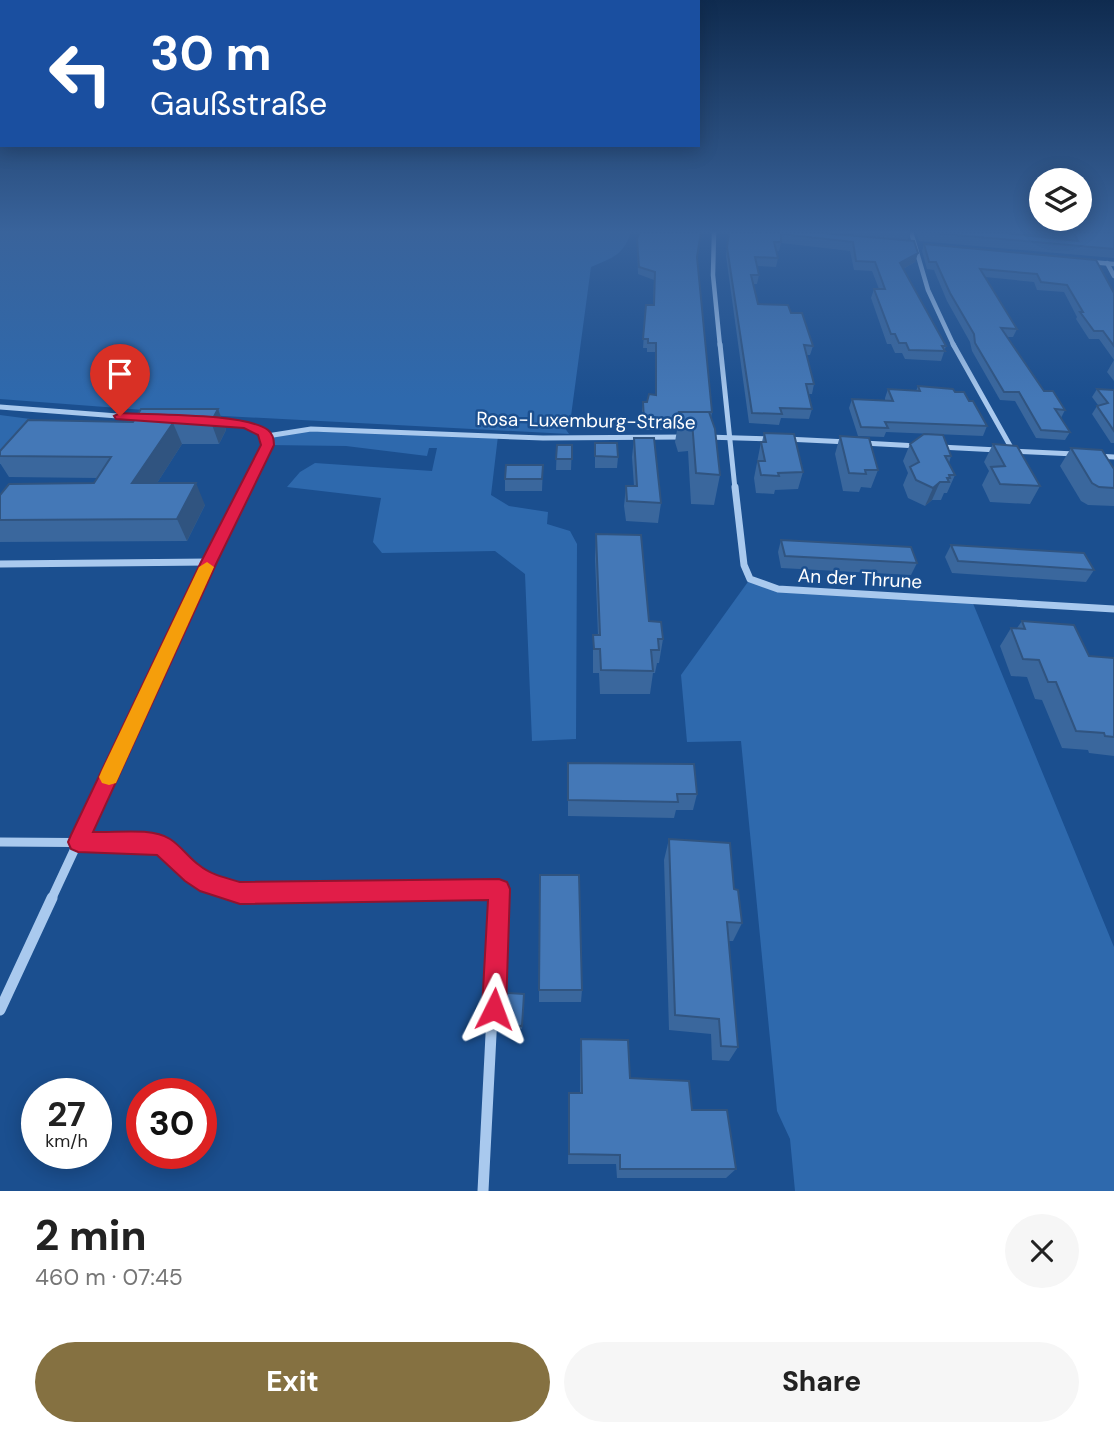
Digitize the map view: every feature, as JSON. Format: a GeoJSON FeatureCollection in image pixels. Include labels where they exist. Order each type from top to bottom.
{"type":"FeatureCollection","features":[{"type":"Feature","properties":{"kind":"street","name":"An der Thrune"},"geometry":{"type":"LineString","coordinates":[[714,288],[746,572],[750,579],[762,586],[778,589],[1114,609]]}},
{"type":"Feature","properties":{"kind":"street"},"geometry":{"type":"LineString","coordinates":[[929,288],[939,315],[1013,451]]}},
{"type":"Feature","properties":{"kind":"street"},"geometry":{"type":"LineString","coordinates":[[0,407],[154,419]]}},
{"type":"Feature","properties":{"kind":"street"},"geometry":{"type":"LineString","coordinates":[[0,1010],[209,562],[268,445],[267,436],[256,427],[202,422]]}},
{"type":"Feature","properties":{"kind":"street","name":"Rosa-Luxemburg-Straße"},"geometry":{"type":"LineString","coordinates":[[267,436],[311,429],[543,438],[731,436],[1114,457]]}},
{"type":"Feature","properties":{"kind":"street"},"geometry":{"type":"LineString","coordinates":[[0,564],[209,562]]}},
{"type":"Feature","properties":{"kind":"street"},"geometry":{"type":"LineString","coordinates":[[0,842],[145,843],[162,846],[192,874],[208,883],[240,893],[499,889],[483,1191]]}},
{"type":"Feature","properties":{"kind":"shaded area"},"geometry":{"type":"Polygon","coordinates":[[[0,288],[588,288],[571,416],[569,423],[562,424],[569,434],[223,416],[0,399],[0,288]]]}},
{"type":"Feature","properties":{"kind":"shaded area"},"geometry":{"type":"Polygon","coordinates":[[[0,415],[38,420],[39,430],[9,464],[0,464],[0,415]]]}},
{"type":"Feature","properties":{"kind":"shaded area"},"geometry":{"type":"Polygon","coordinates":[[[294,431],[498,436],[491,495],[509,506],[548,512],[547,524],[570,531],[577,544],[576,739],[532,741],[525,574],[495,551],[382,553],[373,542],[381,498],[287,487],[300,472],[315,463],[432,471],[437,448],[429,448],[427,456],[346,446],[268,445],[267,436],[294,431]]]}},
{"type":"Feature","properties":{"kind":"shaded area"},"geometry":{"type":"Polygon","coordinates":[[[750,579],[762,586],[972,601],[1114,947],[1114,1191],[795,1191],[790,1139],[777,1111],[741,741],[687,742],[681,675],[750,579]]]}},
{"type":"Feature","properties":{"kind":"building"},"geometry":{"type":"Polygon","coordinates":[[[655,288],[700,288],[712,412],[679,412],[678,421],[644,421],[643,402],[647,402],[649,394],[656,395],[656,343],[648,343],[648,339],[643,339],[646,305],[654,305],[655,288]]]}},
{"type":"Feature","properties":{"kind":"building"},"geometry":{"type":"Polygon","coordinates":[[[733,288],[754,288],[758,304],[788,305],[791,313],[802,313],[813,346],[804,345],[814,384],[806,384],[812,409],[780,408],[782,414],[752,413],[733,288]]]}},
{"type":"Feature","properties":{"kind":"building"},"geometry":{"type":"Polygon","coordinates":[[[914,288],[946,346],[942,346],[945,351],[909,350],[906,343],[899,343],[895,334],[891,334],[874,289],[914,288]]]}},
{"type":"Feature","properties":{"kind":"building"},"geometry":{"type":"Polygon","coordinates":[[[948,288],[991,288],[1017,329],[1001,328],[1044,391],[1053,391],[1065,410],[1055,409],[1070,432],[1041,430],[1019,392],[1004,392],[948,288]]]}},
{"type":"Feature","properties":{"kind":"building"},"geometry":{"type":"Polygon","coordinates":[[[1069,288],[1111,288],[1114,293],[1114,346],[1103,331],[1094,331],[1080,312],[1083,312],[1069,288]]]}},
{"type":"Feature","properties":{"kind":"building"},"geometry":{"type":"Polygon","coordinates":[[[918,386],[964,392],[969,401],[973,401],[987,426],[885,422],[888,428],[861,427],[852,399],[893,401],[888,389],[920,391],[918,386]]]}},
{"type":"Feature","properties":{"kind":"building"},"geometry":{"type":"Polygon","coordinates":[[[1097,389],[1114,390],[1114,431],[1097,406],[1108,403],[1097,389]]]}},
{"type":"Feature","properties":{"kind":"building"},"geometry":{"type":"Polygon","coordinates":[[[141,409],[218,409],[211,422],[173,423],[132,483],[196,483],[177,519],[0,520],[0,495],[9,484],[94,483],[111,457],[0,456],[0,451],[28,420],[133,422],[141,409]]]}},
{"type":"Feature","properties":{"kind":"building"},"geometry":{"type":"Polygon","coordinates":[[[679,412],[709,412],[715,429],[720,475],[696,473],[692,421],[682,422],[679,412]]]}},
{"type":"Feature","properties":{"kind":"building"},"geometry":{"type":"Polygon","coordinates":[[[764,433],[794,434],[803,472],[778,473],[779,476],[761,475],[758,461],[765,461],[761,442],[766,442],[764,433]]]}},
{"type":"Feature","properties":{"kind":"building"},"geometry":{"type":"Polygon","coordinates":[[[924,434],[943,435],[951,456],[945,456],[955,475],[949,475],[949,482],[940,482],[933,488],[916,480],[910,467],[919,462],[910,444],[924,434]]]}},
{"type":"Feature","properties":{"kind":"building"},"geometry":{"type":"Polygon","coordinates":[[[840,436],[869,438],[878,470],[865,470],[866,474],[849,473],[840,436]]]}},
{"type":"Feature","properties":{"kind":"building"},"geometry":{"type":"Polygon","coordinates":[[[634,438],[654,438],[661,503],[627,501],[626,486],[637,486],[634,438]]]}},
{"type":"Feature","properties":{"kind":"building"},"geometry":{"type":"Polygon","coordinates":[[[595,443],[617,443],[618,457],[595,456],[595,443]]]}},
{"type":"Feature","properties":{"kind":"building"},"geometry":{"type":"Polygon","coordinates":[[[993,444],[1017,446],[1040,486],[1000,484],[991,467],[1005,466],[993,444]]]}},
{"type":"Feature","properties":{"kind":"building"},"geometry":{"type":"Polygon","coordinates":[[[557,445],[572,445],[572,459],[556,459],[557,445]]]}},
{"type":"Feature","properties":{"kind":"building"},"geometry":{"type":"Polygon","coordinates":[[[1071,448],[1102,450],[1114,469],[1114,488],[1099,487],[1092,483],[1071,448]]]}},
{"type":"Feature","properties":{"kind":"building"},"geometry":{"type":"Polygon","coordinates":[[[506,465],[543,465],[542,479],[505,479],[506,465]]]}},
{"type":"Feature","properties":{"kind":"building"},"geometry":{"type":"Polygon","coordinates":[[[596,534],[641,535],[649,621],[661,622],[663,639],[658,639],[659,650],[651,650],[653,671],[601,670],[600,649],[594,649],[593,635],[600,635],[596,534]]]}},
{"type":"Feature","properties":{"kind":"building"},"geometry":{"type":"Polygon","coordinates":[[[781,540],[911,547],[917,563],[785,556],[781,540]]]}},
{"type":"Feature","properties":{"kind":"building"},"geometry":{"type":"Polygon","coordinates":[[[951,545],[1084,553],[1094,570],[958,561],[951,545]]]}},
{"type":"Feature","properties":{"kind":"building"},"geometry":{"type":"Polygon","coordinates":[[[1022,621],[1074,625],[1089,656],[1114,658],[1114,737],[1105,736],[1104,733],[1076,731],[1056,682],[1048,682],[1039,660],[1023,659],[1011,628],[1025,629],[1022,621]]]}},
{"type":"Feature","properties":{"kind":"building"},"geometry":{"type":"Polygon","coordinates":[[[568,763],[694,764],[697,794],[677,794],[678,802],[568,800],[568,763]]]}},
{"type":"Feature","properties":{"kind":"building"},"geometry":{"type":"Polygon","coordinates":[[[669,839],[730,843],[734,889],[738,890],[742,923],[727,922],[738,1047],[721,1046],[719,1019],[675,1015],[669,839]]]}},
{"type":"Feature","properties":{"kind":"building"},"geometry":{"type":"Polygon","coordinates":[[[540,875],[579,875],[582,990],[539,990],[540,875]]]}},
{"type":"Feature","properties":{"kind":"building"},"geometry":{"type":"Polygon","coordinates":[[[506,993],[524,994],[522,1026],[504,1025],[506,993]]]}},
{"type":"Feature","properties":{"kind":"building"},"geometry":{"type":"Polygon","coordinates":[[[581,1039],[628,1040],[630,1078],[689,1081],[692,1110],[727,1110],[736,1169],[620,1169],[620,1155],[569,1154],[569,1093],[582,1093],[581,1039]]]}},
{"type":"Feature","properties":{"kind":"slow traffic"},"geometry":{"type":"LineString","coordinates":[[109,777],[207,567]]}},
{"type":"Feature","properties":{"kind":"route"},"geometry":{"type":"LineString","coordinates":[[120,416],[246,425],[263,432],[267,436],[268,445],[209,562],[78,842],[145,843],[162,846],[192,874],[208,883],[240,893],[499,889],[494,1009]]}}]}
